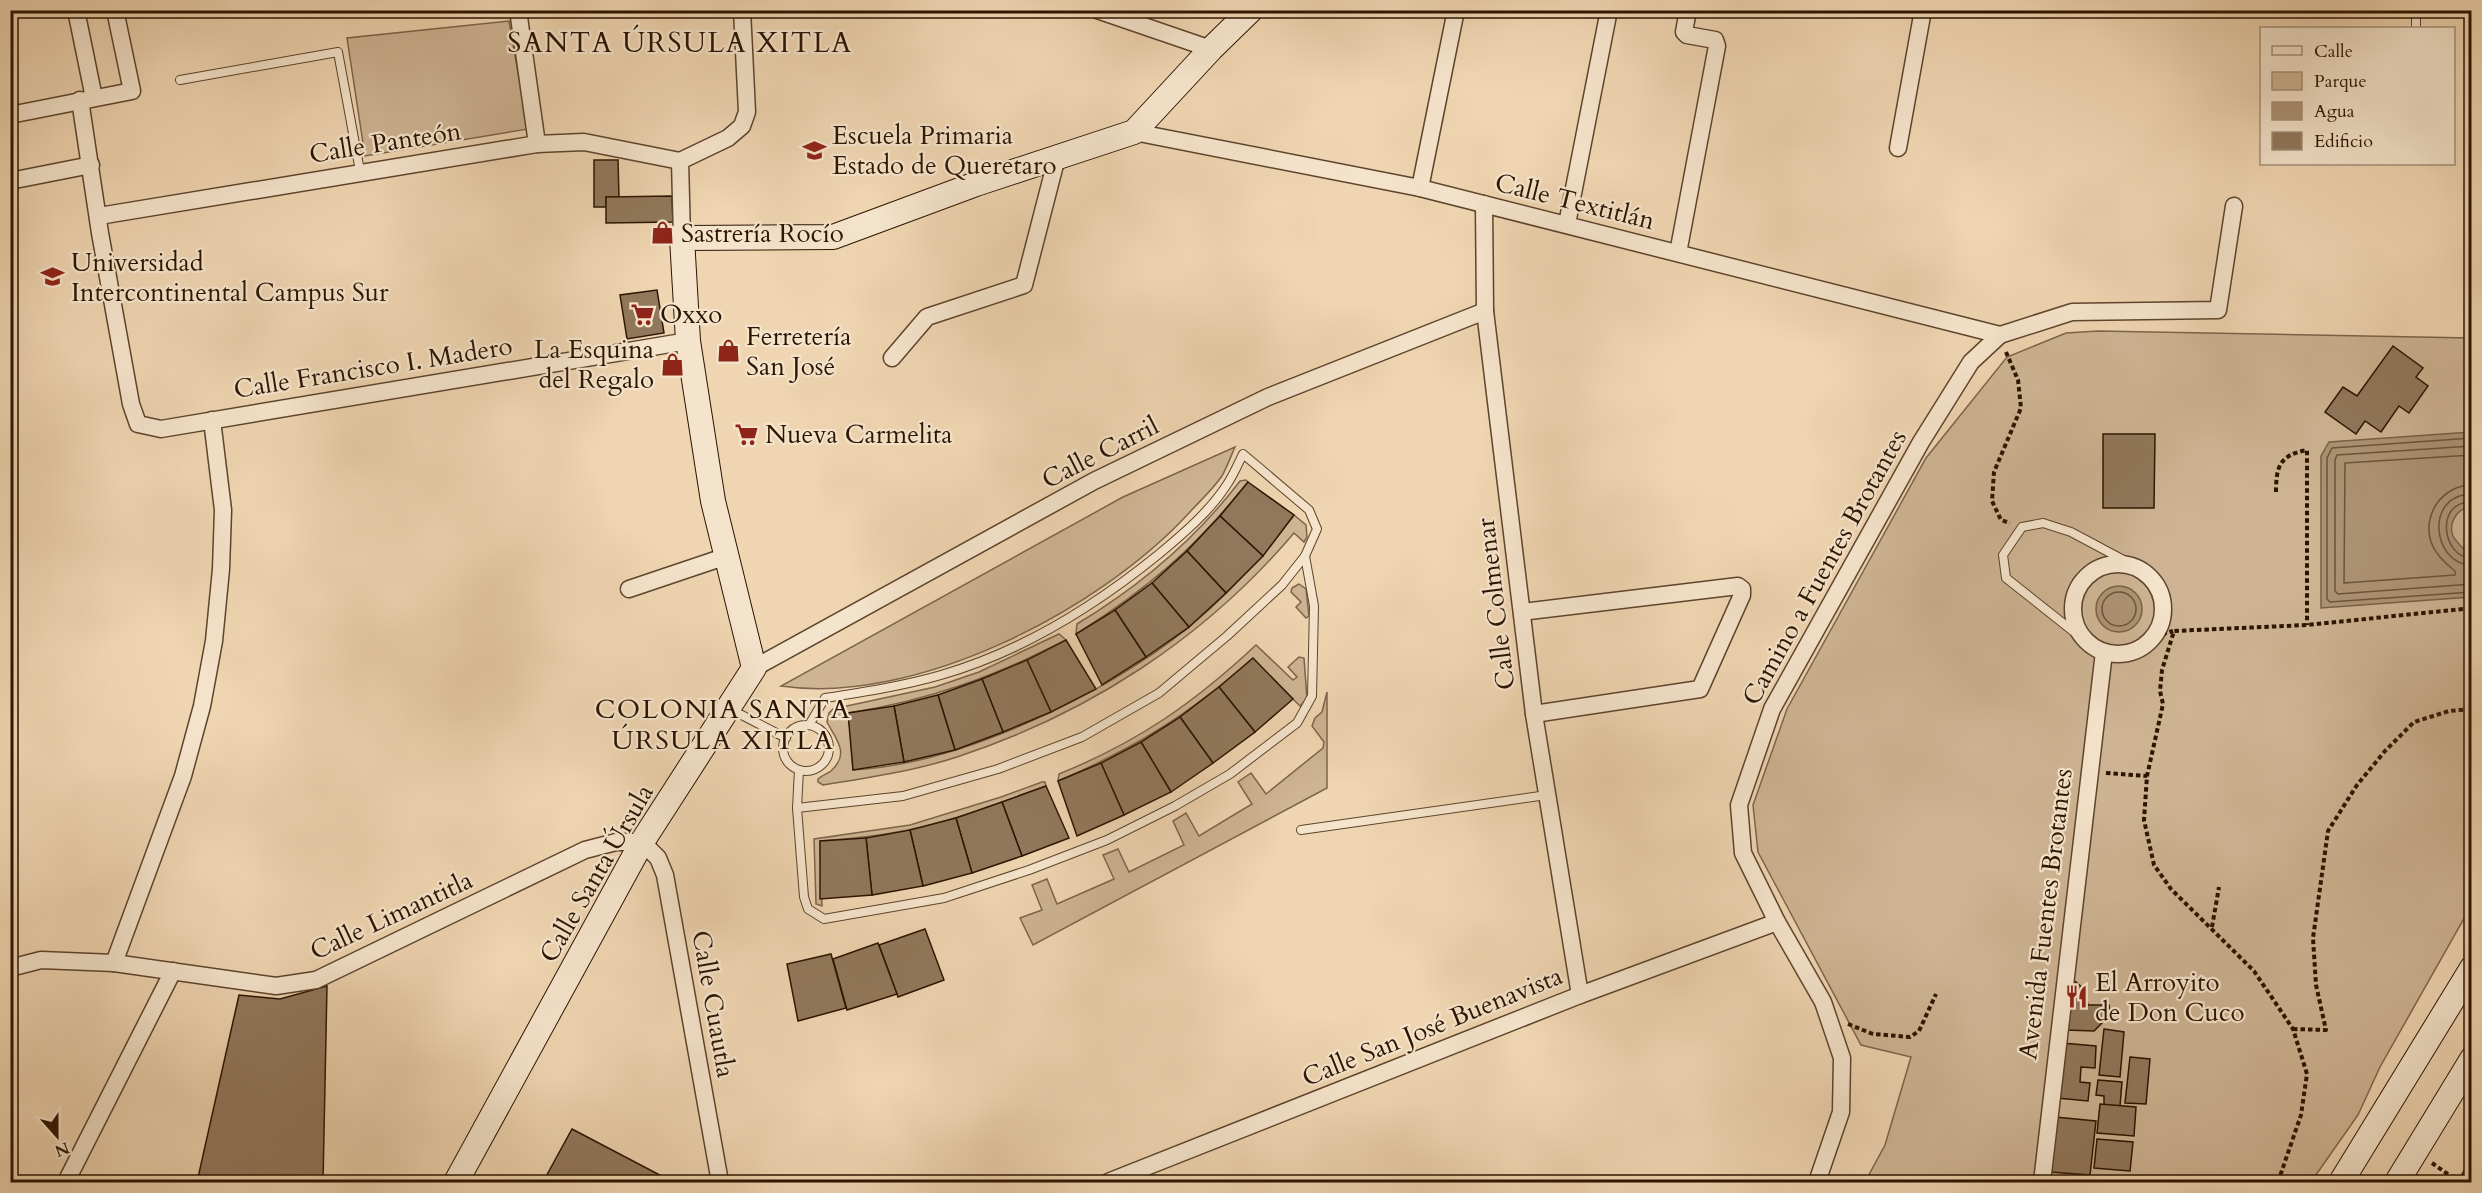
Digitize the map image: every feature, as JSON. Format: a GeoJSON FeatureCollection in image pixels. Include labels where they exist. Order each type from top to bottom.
{"type":"FeatureCollection","features":[{"type":"Feature","properties":{"kind":"street"},"geometry":{"type":"LineString","coordinates":[[76,10],[87,99],[91,165],[99,216]]}},
{"type":"Feature","properties":{"kind":"street"},"geometry":{"type":"LineString","coordinates":[[10,115],[132,91],[115,10]]}},
{"type":"Feature","properties":{"kind":"street"},"geometry":{"type":"LineString","coordinates":[[518,10],[537,144]]}},
{"type":"Feature","properties":{"kind":"street"},"geometry":{"type":"LineString","coordinates":[[742,10],[747,112],[742,126],[728,138],[680,161],[688,340],[713,501],[754,668]]}},
{"type":"Feature","properties":{"kind":"street"},"geometry":{"type":"LineString","coordinates":[[1097,10],[1211,49]]}},
{"type":"Feature","properties":{"kind":"street"},"geometry":{"type":"LineString","coordinates":[[682,238],[833,237],[976,184],[1134,132],[1211,49],[1251,10]]}},
{"type":"Feature","properties":{"kind":"street"},"geometry":{"type":"LineString","coordinates":[[1420,188],[1456,10]]}},
{"type":"Feature","properties":{"kind":"street"},"geometry":{"type":"LineString","coordinates":[[1567,224],[1609,10]]}},
{"type":"Feature","properties":{"kind":"street"},"geometry":{"type":"LineString","coordinates":[[1678,253],[1717,46],[1715,40],[1687,35],[1684,32],[1688,10]]}},
{"type":"Feature","properties":{"kind":"street"},"geometry":{"type":"LineString","coordinates":[[1898,148],[1923,10]]}},
{"type":"Feature","properties":{"kind":"street","name":"Calle Textitlán"},"geometry":{"type":"LineString","coordinates":[[1134,132],[1420,188],[2000,334]]}},
{"type":"Feature","properties":{"kind":"street","name":"Calle Panteón"},"geometry":{"type":"LineString","coordinates":[[99,216],[360,171],[537,144],[584,142],[680,161]]}},
{"type":"Feature","properties":{"kind":"street"},"geometry":{"type":"LineString","coordinates":[[892,358],[927,316],[1024,285],[1057,157]]}},
{"type":"Feature","properties":{"kind":"street"},"geometry":{"type":"LineString","coordinates":[[10,181],[91,165]]}},
{"type":"Feature","properties":{"kind":"street","name":"Calle Colmenar"},"geometry":{"type":"LineString","coordinates":[[1484,204],[1485,311],[1534,714],[1580,995]]}},
{"type":"Feature","properties":{"kind":"street","name":"Camino a Fuentes Brotantes"},"geometry":{"type":"LineString","coordinates":[[1817,1182],[1841,1112],[1842,1058],[1823,1002],[1777,922],[1743,853],[1739,805],[1772,709],[1922,442],[1971,362],[2000,334],[2072,312],[2218,310],[2234,206]]}},
{"type":"Feature","properties":{"kind":"street","name":"Calle Francisco I. Madero"},"geometry":{"type":"LineString","coordinates":[[99,216],[131,404],[138,424],[161,429],[688,340]]}},
{"type":"Feature","properties":{"kind":"street","name":"Calle Carril"},"geometry":{"type":"LineString","coordinates":[[754,668],[1094,481],[1268,398],[1485,311]]}},
{"type":"Feature","properties":{"kind":"street"},"geometry":{"type":"LineString","coordinates":[[114,963],[183,776],[202,706],[214,641],[221,569],[223,510],[212,420]]}},
{"type":"Feature","properties":{"kind":"street"},"geometry":{"type":"LineString","coordinates":[[629,589],[727,556]]}},
{"type":"Feature","properties":{"kind":"street"},"geometry":{"type":"LineString","coordinates":[[2112,563],[2130,564],[2146,572],[2158,585],[2164,602],[2163,620],[2155,636],[2141,648],[2123,654],[2104,652],[2088,643],[2077,629],[2073,612],[2074,595],[2083,580],[2096,569],[2112,563]]}},
{"type":"Feature","properties":{"kind":"street"},"geometry":{"type":"LineString","coordinates":[[1522,612],[1738,586],[1742,589],[1743,595],[1700,689],[1534,714]]}},
{"type":"Feature","properties":{"kind":"street","name":"Avenida Fuentes Brotantes"},"geometry":{"type":"LineString","coordinates":[[2042,1182],[2104,652]]}},
{"type":"Feature","properties":{"kind":"street","name":"Calle Santa Úrsula"},"geometry":{"type":"LineString","coordinates":[[456,1182],[642,842],[754,668]]}},
{"type":"Feature","properties":{"kind":"street","name":"Calle Limantitla"},"geometry":{"type":"LineString","coordinates":[[10,969],[42,960],[114,963],[276,986],[316,980],[585,850],[616,842],[642,842]]}},
{"type":"Feature","properties":{"kind":"street","name":"Calle Cuautla"},"geometry":{"type":"LineString","coordinates":[[642,842],[658,858],[665,875],[720,1182]]}},
{"type":"Feature","properties":{"kind":"street","name":"Calle San José Buenavista"},"geometry":{"type":"LineString","coordinates":[[1108,1182],[1142,1176],[1580,995],[1777,922]]}},
{"type":"Feature","properties":{"kind":"street"},"geometry":{"type":"LineString","coordinates":[[2341,1182],[2472,968]]}},
{"type":"Feature","properties":{"kind":"street"},"geometry":{"type":"LineString","coordinates":[[66,1182],[173,971]]}},
{"type":"Feature","properties":{"kind":"street"},"geometry":{"type":"LineString","coordinates":[[2397,1182],[2466,1073]]}},
{"type":"Feature","properties":{"kind":"lane"},"geometry":{"type":"LineString","coordinates":[[2416,10],[2416,27]]}},
{"type":"Feature","properties":{"kind":"lane"},"geometry":{"type":"LineString","coordinates":[[180,80],[338,52],[360,171]]}},
{"type":"Feature","properties":{"kind":"lane"},"geometry":{"type":"LineString","coordinates":[[797,808],[903,796],[998,770],[1082,737],[1159,693],[1235,629],[1282,585],[1305,556],[1317,529],[1309,510],[1243,454],[1226,486],[1200,517],[1118,586],[1062,621],[1002,653],[932,677],[889,688],[825,698],[809,725]]}},
{"type":"Feature","properties":{"kind":"lane"},"geometry":{"type":"LineString","coordinates":[[2088,643],[2006,578],[2003,555],[2022,527],[2043,523],[2071,532],[2146,572]]}},
{"type":"Feature","properties":{"kind":"lane"},"geometry":{"type":"LineString","coordinates":[[799,770],[797,808],[804,897],[808,909],[824,919],[944,898],[1029,870],[1116,835],[1175,806],[1230,774],[1297,723],[1312,696],[1314,606],[1305,556]]}},
{"type":"Feature","properties":{"kind":"lane"},"geometry":{"type":"LineString","coordinates":[[729,709],[786,738]]}},
{"type":"Feature","properties":{"kind":"lane"},"geometry":{"type":"LineString","coordinates":[[809,725],[823,732],[827,738],[829,753],[821,766],[806,771],[799,770],[787,760],[783,746],[786,738],[795,728],[809,725]]}},
{"type":"Feature","properties":{"kind":"lane"},"geometry":{"type":"LineString","coordinates":[[1301,830],[1547,795]]}},
{"type":"Feature","properties":{"kind":"path"},"geometry":{"type":"LineString","coordinates":[[2000,334],[2018,380],[2021,408],[1994,472],[1992,501],[2001,520],[2022,527]]}},
{"type":"Feature","properties":{"kind":"path"},"geometry":{"type":"LineString","coordinates":[[2276,492],[2276,471],[2290,453],[2307,450],[2307,625]]}},
{"type":"Feature","properties":{"kind":"path"},"geometry":{"type":"LineString","coordinates":[[2155,636],[2174,631],[2307,625],[2472,608]]}},
{"type":"Feature","properties":{"kind":"path"},"geometry":{"type":"LineString","coordinates":[[2174,631],[2162,670],[2160,691],[2163,704],[2147,776],[2144,820],[2154,865],[2171,889],[2254,971],[2293,1029],[2307,1074],[2301,1115],[2278,1182]]}},
{"type":"Feature","properties":{"kind":"path"},"geometry":{"type":"LineString","coordinates":[[2293,1029],[2326,1030],[2316,985],[2313,938],[2328,831],[2357,785],[2385,751],[2414,722],[2449,711],[2472,709]]}},
{"type":"Feature","properties":{"kind":"path"},"geometry":{"type":"LineString","coordinates":[[2091,771],[2147,776]]}},
{"type":"Feature","properties":{"kind":"path"},"geometry":{"type":"LineString","coordinates":[[2212,927],[2218,886]]}},
{"type":"Feature","properties":{"kind":"path"},"geometry":{"type":"LineString","coordinates":[[1830,1022],[1850,1025],[1873,1034],[1910,1037],[1919,1031],[1936,994]]}},
{"type":"Feature","properties":{"kind":"path"},"geometry":{"type":"LineString","coordinates":[[2416,1151],[2459,1182]]}},
{"type":"Feature","properties":{"kind":"green space"},"geometry":{"type":"Polygon","coordinates":[[[509,21],[528,129],[365,156],[347,38],[509,21]]]}},
{"type":"Feature","properties":{"kind":"green space"},"geometry":{"type":"Polygon","coordinates":[[[2098,331],[2471,338],[2471,906],[2380,1067],[2358,1115],[2311,1182],[1865,1182],[1885,1145],[1911,1057],[1861,1045],[1758,852],[1753,805],[1787,709],[1926,458],[2007,357],[2066,333],[2098,331]]]}},
{"type":"Feature","properties":{"kind":"green space"},"geometry":{"type":"Polygon","coordinates":[[[1235,447],[1222,476],[1214,486],[1151,549],[1107,584],[1056,616],[1002,643],[946,666],[889,681],[833,688],[781,686],[1123,497],[1235,447]]]}},
{"type":"Feature","properties":{"kind":"green space"},"geometry":{"type":"Polygon","coordinates":[[[1240,481],[1248,482],[1228,506],[1169,566],[1126,601],[1076,634],[1077,624],[1144,578],[1204,523],[1240,481]]]}},
{"type":"Feature","properties":{"kind":"green space"},"geometry":{"type":"Polygon","coordinates":[[[1294,515],[1306,525],[1307,537],[1304,542],[1294,533],[1259,571],[1183,639],[1098,695],[1052,719],[957,757],[874,777],[823,785],[818,782],[818,779],[831,771],[840,758],[840,746],[827,722],[829,713],[833,709],[935,687],[979,672],[1059,634],[1066,640],[987,676],[934,694],[849,713],[853,770],[895,765],[939,755],[1030,722],[1115,678],[1188,628],[1244,575],[1294,515]]]}},
{"type":"Feature","properties":{"kind":"green space"},"geometry":{"type":"Polygon","coordinates":[[[1299,584],[1306,589],[1309,616],[1306,618],[1296,607],[1301,602],[1291,592],[1292,588],[1299,584]]]}},
{"type":"Feature","properties":{"kind":"green space"},"geometry":{"type":"Polygon","coordinates":[[[1256,645],[1293,680],[1297,677],[1288,667],[1299,657],[1304,658],[1307,699],[1300,706],[1252,659],[1206,697],[1161,728],[1112,756],[1058,781],[1059,774],[1088,762],[1164,719],[1210,685],[1256,645]]]}},
{"type":"Feature","properties":{"kind":"green space"},"geometry":{"type":"Polygon","coordinates":[[[1327,692],[1327,788],[1033,945],[1020,918],[1042,910],[1032,885],[1047,879],[1057,904],[1114,879],[1103,855],[1118,849],[1129,872],[1184,845],[1173,821],[1186,813],[1199,836],[1252,804],[1238,782],[1251,773],[1266,794],[1323,748],[1324,742],[1312,726],[1315,718],[1322,712],[1327,692]]]}},
{"type":"Feature","properties":{"kind":"green space"},"geometry":{"type":"Polygon","coordinates":[[[1045,782],[1046,786],[943,822],[886,834],[820,841],[822,906],[816,904],[814,839],[910,825],[1045,782]]]}},
{"type":"Feature","properties":{"kind":"water"},"geometry":{"type":"Polygon","coordinates":[[[2471,432],[2471,507],[2458,513],[2453,521],[2452,531],[2456,540],[2467,552],[2471,552],[2471,597],[2321,608],[2321,456],[2329,442],[2471,432]]]}},
{"type":"Feature","properties":{"kind":"water"},"geometry":{"type":"Polygon","coordinates":[[[2119,586],[2135,593],[2142,609],[2135,625],[2119,632],[2103,625],[2096,609],[2103,593],[2119,586]]]}},
{"type":"Feature","properties":{"kind":"building"},"geometry":{"type":"Polygon","coordinates":[[[594,160],[618,160],[619,197],[606,197],[606,207],[594,207],[594,160]]]}},
{"type":"Feature","properties":{"kind":"building"},"geometry":{"type":"Polygon","coordinates":[[[672,196],[673,222],[606,223],[606,197],[672,196]]]}},
{"type":"Feature","properties":{"kind":"building","name":"Oxxo"},"geometry":{"type":"Polygon","coordinates":[[[657,290],[664,333],[627,339],[620,295],[657,290]]]}},
{"type":"Feature","properties":{"kind":"building"},"geometry":{"type":"Polygon","coordinates":[[[2393,346],[2423,368],[2416,377],[2428,386],[2409,413],[2399,406],[2381,432],[2365,421],[2356,434],[2325,412],[2343,387],[2357,396],[2393,346]]]}},
{"type":"Feature","properties":{"kind":"building"},"geometry":{"type":"Polygon","coordinates":[[[2103,434],[2155,434],[2154,508],[2103,508],[2103,434]]]}},
{"type":"Feature","properties":{"kind":"building"},"geometry":{"type":"Polygon","coordinates":[[[1248,482],[1294,515],[1263,556],[1220,516],[1248,482]]]}},
{"type":"Feature","properties":{"kind":"building"},"geometry":{"type":"Polygon","coordinates":[[[1220,516],[1263,556],[1226,593],[1187,551],[1220,516]]]}},
{"type":"Feature","properties":{"kind":"building"},"geometry":{"type":"Polygon","coordinates":[[[1187,551],[1226,593],[1189,627],[1152,583],[1187,551]]]}},
{"type":"Feature","properties":{"kind":"building"},"geometry":{"type":"Polygon","coordinates":[[[1152,583],[1189,627],[1146,657],[1115,610],[1152,583]]]}},
{"type":"Feature","properties":{"kind":"building"},"geometry":{"type":"Polygon","coordinates":[[[1115,610],[1146,657],[1102,685],[1076,634],[1115,610]]]}},
{"type":"Feature","properties":{"kind":"building"},"geometry":{"type":"Polygon","coordinates":[[[1066,640],[1096,689],[1051,712],[1027,660],[1066,640]]]}},
{"type":"Feature","properties":{"kind":"building"},"geometry":{"type":"Polygon","coordinates":[[[1253,658],[1293,699],[1255,732],[1219,687],[1253,658]]]}},
{"type":"Feature","properties":{"kind":"building"},"geometry":{"type":"Polygon","coordinates":[[[1027,660],[1051,712],[1003,732],[982,679],[1027,660]]]}},
{"type":"Feature","properties":{"kind":"building"},"geometry":{"type":"Polygon","coordinates":[[[982,679],[1003,732],[955,750],[938,695],[982,679]]]}},
{"type":"Feature","properties":{"kind":"building"},"geometry":{"type":"Polygon","coordinates":[[[1219,687],[1255,732],[1213,763],[1180,717],[1219,687]]]}},
{"type":"Feature","properties":{"kind":"building"},"geometry":{"type":"Polygon","coordinates":[[[938,695],[955,750],[904,762],[894,706],[938,695]]]}},
{"type":"Feature","properties":{"kind":"building"},"geometry":{"type":"Polygon","coordinates":[[[894,706],[904,762],[853,770],[848,713],[894,706]]]}},
{"type":"Feature","properties":{"kind":"building"},"geometry":{"type":"Polygon","coordinates":[[[1180,717],[1213,763],[1171,792],[1141,742],[1180,717]]]}},
{"type":"Feature","properties":{"kind":"building"},"geometry":{"type":"Polygon","coordinates":[[[1141,742],[1171,792],[1124,815],[1101,763],[1141,742]]]}},
{"type":"Feature","properties":{"kind":"building"},"geometry":{"type":"Polygon","coordinates":[[[1101,763],[1124,815],[1077,836],[1058,781],[1101,763]]]}},
{"type":"Feature","properties":{"kind":"building"},"geometry":{"type":"Polygon","coordinates":[[[1046,786],[1069,838],[1022,856],[1002,802],[1046,786]]]}},
{"type":"Feature","properties":{"kind":"building"},"geometry":{"type":"Polygon","coordinates":[[[1002,802],[1022,856],[972,873],[956,818],[1002,802]]]}},
{"type":"Feature","properties":{"kind":"building"},"geometry":{"type":"Polygon","coordinates":[[[956,818],[972,873],[923,886],[910,830],[956,818]]]}},
{"type":"Feature","properties":{"kind":"building"},"geometry":{"type":"Polygon","coordinates":[[[910,830],[923,886],[872,895],[866,838],[910,830]]]}},
{"type":"Feature","properties":{"kind":"building"},"geometry":{"type":"Polygon","coordinates":[[[866,838],[872,895],[820,899],[820,841],[866,838]]]}},
{"type":"Feature","properties":{"kind":"building"},"geometry":{"type":"Polygon","coordinates":[[[925,929],[944,980],[898,997],[879,945],[925,929]]]}},
{"type":"Feature","properties":{"kind":"building"},"geometry":{"type":"Polygon","coordinates":[[[878,943],[897,994],[847,1010],[833,959],[878,943]]]}},
{"type":"Feature","properties":{"kind":"building"},"geometry":{"type":"Polygon","coordinates":[[[831,954],[846,1008],[798,1021],[787,964],[831,954]]]}},
{"type":"Feature","properties":{"kind":"building","name":"El Arroyito de Don Cuco"},"geometry":{"type":"Polygon","coordinates":[[[2070,977],[2084,989],[2088,1005],[2109,1005],[2110,1015],[2094,1031],[2066,1030],[2070,977]]]}},
{"type":"Feature","properties":{"kind":"building"},"geometry":{"type":"Polygon","coordinates":[[[327,986],[323,1182],[197,1182],[239,995],[280,999],[327,986]]]}},
{"type":"Feature","properties":{"kind":"building"},"geometry":{"type":"Polygon","coordinates":[[[2104,1029],[2124,1032],[2120,1077],[2099,1075],[2104,1029]]]}},
{"type":"Feature","properties":{"kind":"building"},"geometry":{"type":"Polygon","coordinates":[[[2062,1043],[2096,1046],[2095,1068],[2081,1067],[2080,1082],[2090,1083],[2088,1101],[2057,1098],[2062,1043]]]}},
{"type":"Feature","properties":{"kind":"building"},"geometry":{"type":"Polygon","coordinates":[[[2130,1057],[2150,1059],[2146,1104],[2125,1103],[2130,1057]]]}},
{"type":"Feature","properties":{"kind":"building"},"geometry":{"type":"Polygon","coordinates":[[[2098,1080],[2122,1082],[2120,1106],[2104,1105],[2104,1096],[2096,1095],[2098,1080]]]}},
{"type":"Feature","properties":{"kind":"building"},"geometry":{"type":"Polygon","coordinates":[[[2100,1104],[2136,1107],[2134,1136],[2097,1133],[2100,1104]]]}},
{"type":"Feature","properties":{"kind":"building"},"geometry":{"type":"Polygon","coordinates":[[[2055,1117],[2096,1121],[2090,1175],[2050,1172],[2055,1117]]]}},
{"type":"Feature","properties":{"kind":"building"},"geometry":{"type":"Polygon","coordinates":[[[572,1129],[673,1182],[543,1182],[572,1129]]]}},
{"type":"Feature","properties":{"kind":"building"},"geometry":{"type":"Polygon","coordinates":[[[2097,1139],[2133,1142],[2130,1171],[2094,1168],[2097,1139]]]}},
{"type":"Feature","properties":{"kind":"building"},"geometry":{"type":"Polygon","coordinates":[[[2472,1158],[2472,1182],[2467,1182],[2461,1176],[2472,1158]]]}},
{"type":"Feature","properties":{"kind":"building"},"geometry":{"type":"Polygon","coordinates":[[[10,1171],[27,1182],[10,1182],[10,1171]]]}},
{"type":"Feature","properties":{"kind":"place","name":"Escuela Primaria Estado de Queretaro"},"geometry":{"type":"Point","coordinates":[814,150]}},
{"type":"Feature","properties":{"kind":"place","name":"Sastrería Rocío"},"geometry":{"type":"Point","coordinates":[663,233]}},
{"type":"Feature","properties":{"kind":"place","name":"Universidad Intercontinental Campus Sur"},"geometry":{"type":"Point","coordinates":[53,277]}},
{"type":"Feature","properties":{"kind":"place","name":"Oxxo"},"geometry":{"type":"Point","coordinates":[642,314]}},
{"type":"Feature","properties":{"kind":"place","name":"Ferretería San José"},"geometry":{"type":"Point","coordinates":[728,351]}},
{"type":"Feature","properties":{"kind":"place","name":"La Esquina del Regalo"},"geometry":{"type":"Point","coordinates":[672,364]}},
{"type":"Feature","properties":{"kind":"place","name":"Nueva Carmelita"},"geometry":{"type":"Point","coordinates":[747,434]}},
{"type":"Feature","properties":{"kind":"place","name":"El Arroyito de Don Cuco"},"geometry":{"type":"Point","coordinates":[2077,997]}},
{"type":"Feature","properties":{"kind":"district","name":"SANTA ÚRSULA XITLA"},"geometry":{"type":"Point","coordinates":[680,42]}},
{"type":"Feature","properties":{"kind":"district","name":"COLONIA SANTA ÚRSULA XITLA"},"geometry":{"type":"Point","coordinates":[723,724]}}]}
